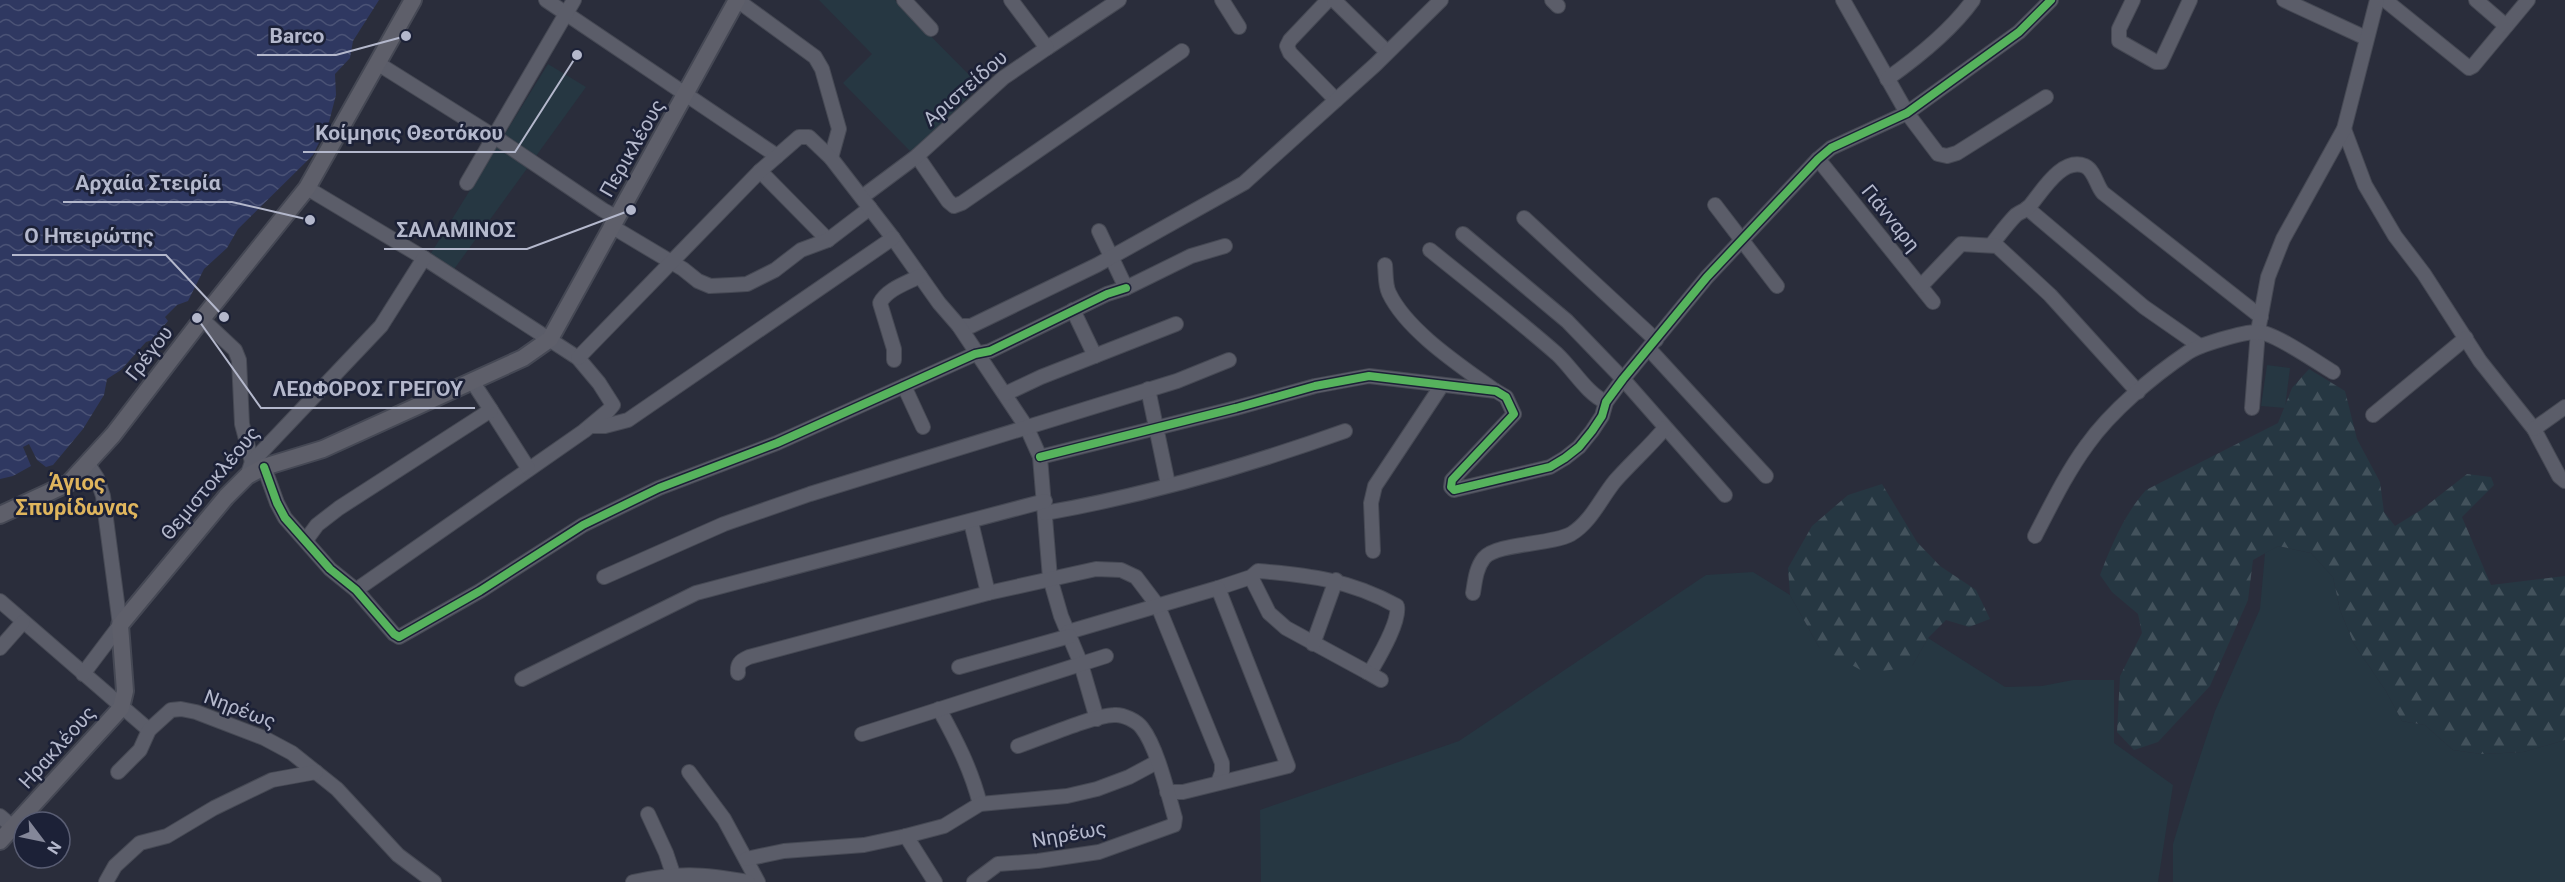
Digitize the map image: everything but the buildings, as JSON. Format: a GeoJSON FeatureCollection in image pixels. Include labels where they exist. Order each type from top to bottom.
{"type":"FeatureCollection","features":[{"type":"Feature","properties":{"kind":"main road","name":"Γρέγου"},"geometry":{"type":"LineString","coordinates":[[0,515],[69,483],[88,464],[307,188],[413,0]]}},
{"type":"Feature","properties":{"kind":"main road","name":"Περικλέους"},"geometry":{"type":"LineString","coordinates":[[254,468],[323,449],[523,358],[550,339],[737,0]]}},
{"type":"Feature","properties":{"kind":"main road","name":"Θεμιστοκλέους"},"geometry":{"type":"LineString","coordinates":[[120,625],[226,497],[254,468]]}},
{"type":"Feature","properties":{"kind":"main road"},"geometry":{"type":"LineString","coordinates":[[120,625],[125,691],[121,708]]}},
{"type":"Feature","properties":{"kind":"main road","name":"Ηρακλέους"},"geometry":{"type":"LineString","coordinates":[[0,841],[6,822],[121,708]]}},
{"type":"Feature","properties":{"kind":"street"},"geometry":{"type":"LineString","coordinates":[[546,0],[777,156]]}},
{"type":"Feature","properties":{"kind":"street"},"geometry":{"type":"LineString","coordinates":[[467,183],[574,0]]}},
{"type":"Feature","properties":{"kind":"street"},"geometry":{"type":"LineString","coordinates":[[737,0],[815,57],[822,69],[839,129],[831,158]]}},
{"type":"Feature","properties":{"kind":"street"},"geometry":{"type":"LineString","coordinates":[[904,0],[931,29]]}},
{"type":"Feature","properties":{"kind":"street"},"geometry":{"type":"LineString","coordinates":[[1011,0],[1047,48]]}},
{"type":"Feature","properties":{"kind":"street","name":"Αριστείδου"},"geometry":{"type":"LineString","coordinates":[[376,63],[495,137],[603,210],[614,222],[698,281],[710,286],[747,284],[775,270],[801,250],[828,240],[866,202],[1003,78],[1119,0]]}},
{"type":"Feature","properties":{"kind":"street"},"geometry":{"type":"LineString","coordinates":[[1222,0],[1239,27]]}},
{"type":"Feature","properties":{"kind":"street"},"geometry":{"type":"LineString","coordinates":[[1328,0],[1287,46],[1290,53],[1336,100]]}},
{"type":"Feature","properties":{"kind":"street"},"geometry":{"type":"LineString","coordinates":[[1334,0],[1388,52]]}},
{"type":"Feature","properties":{"kind":"street"},"geometry":{"type":"LineString","coordinates":[[958,326],[972,326],[1110,258],[1244,183],[1388,52],[1441,0]]}},
{"type":"Feature","properties":{"kind":"street"},"geometry":{"type":"LineString","coordinates":[[1843,0],[1907,113],[1938,154],[1947,156],[1957,153],[2046,97]]}},
{"type":"Feature","properties":{"kind":"street"},"geometry":{"type":"LineString","coordinates":[[1887,79],[1916,58],[1973,0]]}},
{"type":"Feature","properties":{"kind":"street"},"geometry":{"type":"LineString","coordinates":[[1385,266],[1388,291],[1398,309],[1436,346],[1496,392],[1506,397],[1512,407],[1514,414],[1452,480],[1451,487],[1454,490],[1550,467],[1565,458],[1592,431],[1602,416],[1606,402],[1623,379],[1707,277],[1818,159],[1831,148],[1907,113],[2019,32],[2051,0]]}},
{"type":"Feature","properties":{"kind":"street"},"geometry":{"type":"LineString","coordinates":[[2133,0],[2119,29],[2119,41],[2156,62],[2161,62],[2190,0]]}},
{"type":"Feature","properties":{"kind":"street"},"geometry":{"type":"LineString","coordinates":[[2284,0],[2366,38]]}},
{"type":"Feature","properties":{"kind":"street"},"geometry":{"type":"LineString","coordinates":[[2252,408],[2259,324],[2268,277],[2283,239],[2344,129],[2377,0]]}},
{"type":"Feature","properties":{"kind":"street"},"geometry":{"type":"LineString","coordinates":[[2385,0],[2469,68],[2528,0]]}},
{"type":"Feature","properties":{"kind":"street"},"geometry":{"type":"LineString","coordinates":[[2476,0],[2506,26]]}},
{"type":"Feature","properties":{"kind":"street"},"geometry":{"type":"LineString","coordinates":[[917,156],[948,201],[954,206],[962,203],[1182,51]]}},
{"type":"Feature","properties":{"kind":"street"},"geometry":{"type":"LineString","coordinates":[[2344,129],[2366,185],[2395,236],[2424,274],[2480,361],[2534,429],[2559,476],[2565,481]]}},
{"type":"Feature","properties":{"kind":"street"},"geometry":{"type":"LineString","coordinates":[[578,358],[760,171],[799,137],[809,137],[831,158],[893,238],[958,326],[1027,428],[1040,457],[1050,578],[1081,664],[1097,719]]}},
{"type":"Feature","properties":{"kind":"street","name":"Γιάνναρη"},"geometry":{"type":"LineString","coordinates":[[1818,159],[1933,302]]}},
{"type":"Feature","properties":{"kind":"street"},"geometry":{"type":"LineString","coordinates":[[1992,244],[2055,175],[2067,168],[2086,166],[2103,193],[2259,324],[2283,342],[2333,372]]}},
{"type":"Feature","properties":{"kind":"street"},"geometry":{"type":"LineString","coordinates":[[760,171],[828,240]]}},
{"type":"Feature","properties":{"kind":"street"},"geometry":{"type":"LineString","coordinates":[[307,188],[424,258],[578,358],[599,383],[613,405],[591,426],[356,590]]}},
{"type":"Feature","properties":{"kind":"street"},"geometry":{"type":"LineString","coordinates":[[1715,205],[1740,241],[1777,286]]}},
{"type":"Feature","properties":{"kind":"street"},"geometry":{"type":"LineString","coordinates":[[2027,208],[2144,307],[2200,346]]}},
{"type":"Feature","properties":{"kind":"street"},"geometry":{"type":"LineString","coordinates":[[1524,218],[1652,344],[1766,476]]}},
{"type":"Feature","properties":{"kind":"street"},"geometry":{"type":"LineString","coordinates":[[1099,231],[1126,288]]}},
{"type":"Feature","properties":{"kind":"street"},"geometry":{"type":"LineString","coordinates":[[1463,234],[1567,321],[1623,379],[1725,495]]}},
{"type":"Feature","properties":{"kind":"street"},"geometry":{"type":"LineString","coordinates":[[591,426],[605,426],[628,420],[893,238]]}},
{"type":"Feature","properties":{"kind":"street"},"geometry":{"type":"LineString","coordinates":[[1921,286],[1961,244],[1992,244],[2050,295],[2138,392]]}},
{"type":"Feature","properties":{"kind":"street"},"geometry":{"type":"LineString","coordinates":[[202,319],[235,350],[239,360],[242,424],[254,468],[285,518],[330,569],[356,590],[399,637],[557,544],[583,525],[659,488],[777,443],[975,354],[990,351],[1182,260],[1225,246]]}},
{"type":"Feature","properties":{"kind":"street"},"geometry":{"type":"LineString","coordinates":[[1430,250],[1557,355],[1581,379],[1594,397],[1606,402]]}},
{"type":"Feature","properties":{"kind":"street","name":"Θεμιστοκλέους"},"geometry":{"type":"LineString","coordinates":[[254,468],[381,326],[424,258]]}},
{"type":"Feature","properties":{"kind":"street"},"geometry":{"type":"LineString","coordinates":[[894,360],[894,349],[880,303],[883,297],[894,289],[920,276]]}},
{"type":"Feature","properties":{"kind":"street"},"geometry":{"type":"LineString","coordinates":[[1073,310],[1095,356]]}},
{"type":"Feature","properties":{"kind":"street"},"geometry":{"type":"LineString","coordinates":[[1005,394],[1176,324]]}},
{"type":"Feature","properties":{"kind":"street"},"geometry":{"type":"LineString","coordinates":[[2036,536],[2086,446],[2103,425],[2138,392],[2188,352],[2259,324]]}},
{"type":"Feature","properties":{"kind":"street"},"geometry":{"type":"LineString","coordinates":[[2373,415],[2466,338]]}},
{"type":"Feature","properties":{"kind":"street"},"geometry":{"type":"LineString","coordinates":[[604,577],[724,524],[767,509],[1177,381],[1229,360]]}},
{"type":"Feature","properties":{"kind":"street"},"geometry":{"type":"LineString","coordinates":[[1040,457],[1316,386],[1369,376],[1496,392]]}},
{"type":"Feature","properties":{"kind":"street"},"geometry":{"type":"LineString","coordinates":[[472,381],[528,468]]}},
{"type":"Feature","properties":{"kind":"street"},"geometry":{"type":"LineString","coordinates":[[1373,551],[1371,503],[1375,486],[1442,385]]}},
{"type":"Feature","properties":{"kind":"street"},"geometry":{"type":"LineString","coordinates":[[904,386],[923,427]]}},
{"type":"Feature","properties":{"kind":"street"},"geometry":{"type":"LineString","coordinates":[[1148,389],[1168,484]]}},
{"type":"Feature","properties":{"kind":"street"},"geometry":{"type":"LineString","coordinates":[[2534,429],[2565,407]]}},
{"type":"Feature","properties":{"kind":"street"},"geometry":{"type":"LineString","coordinates":[[306,540],[317,525],[339,508],[491,410]]}},
{"type":"Feature","properties":{"kind":"street"},"geometry":{"type":"LineString","coordinates":[[1473,593],[1479,565],[1485,556],[1516,546],[1560,539],[1573,533],[1598,506],[1620,476],[1665,428]]}},
{"type":"Feature","properties":{"kind":"street"},"geometry":{"type":"LineString","coordinates":[[522,679],[696,593],[971,522],[1045,507],[1111,502],[1168,484],[1229,470],[1345,431]]}},
{"type":"Feature","properties":{"kind":"street"},"geometry":{"type":"LineString","coordinates":[[83,674],[120,625],[103,496],[97,478],[88,464]]}},
{"type":"Feature","properties":{"kind":"street"},"geometry":{"type":"LineString","coordinates":[[971,522],[988,593]]}},
{"type":"Feature","properties":{"kind":"street"},"geometry":{"type":"LineString","coordinates":[[738,673],[737,666],[748,657],[1050,578],[1096,569],[1121,570],[1136,578],[1158,606],[1222,763],[1218,783]]}},
{"type":"Feature","properties":{"kind":"street"},"geometry":{"type":"LineString","coordinates":[[959,667],[1218,588],[1251,577],[1257,571],[1336,580],[1397,606],[1395,621],[1378,659],[1372,669],[1367,672]]}},
{"type":"Feature","properties":{"kind":"street"},"geometry":{"type":"LineString","coordinates":[[1251,577],[1269,614],[1286,628],[1381,680]]}},
{"type":"Feature","properties":{"kind":"street"},"geometry":{"type":"LineString","coordinates":[[1313,644],[1336,580]]}},
{"type":"Feature","properties":{"kind":"street"},"geometry":{"type":"LineString","coordinates":[[1018,746],[1115,715],[1141,726],[1149,739],[1167,792],[1183,792],[1288,766],[1218,588]]}},
{"type":"Feature","properties":{"kind":"street"},"geometry":{"type":"LineString","coordinates":[[0,600],[121,708],[149,730]]}},
{"type":"Feature","properties":{"kind":"street"},"geometry":{"type":"LineString","coordinates":[[0,648],[23,622]]}},
{"type":"Feature","properties":{"kind":"street"},"geometry":{"type":"LineString","coordinates":[[862,734],[1106,656]]}},
{"type":"Feature","properties":{"kind":"street"},"geometry":{"type":"LineString","coordinates":[[939,709],[969,766],[980,804]]}},
{"type":"Feature","properties":{"kind":"street","name":"Νηρέως"},"geometry":{"type":"LineString","coordinates":[[118,772],[140,750],[149,730],[171,710],[196,712],[264,738],[292,753],[337,789],[398,855],[434,882]]}},
{"type":"Feature","properties":{"kind":"street"},"geometry":{"type":"LineString","coordinates":[[746,859],[784,851],[864,845],[906,836],[944,826],[980,804],[1067,796],[1097,789],[1129,777],[1157,762]]}},
{"type":"Feature","properties":{"kind":"street"},"geometry":{"type":"LineString","coordinates":[[106,882],[115,866],[140,843],[167,836],[214,808],[272,780],[316,771]]}},
{"type":"Feature","properties":{"kind":"street"},"geometry":{"type":"LineString","coordinates":[[689,772],[724,819],[758,882]]}},
{"type":"Feature","properties":{"kind":"street","name":"Νηρέως"},"geometry":{"type":"LineString","coordinates":[[974,882],[998,864],[1099,852],[1174,825],[1175,818],[1167,792]]}},
{"type":"Feature","properties":{"kind":"street"},"geometry":{"type":"LineString","coordinates":[[648,814],[673,874]]}},
{"type":"Feature","properties":{"kind":"street"},"geometry":{"type":"LineString","coordinates":[[906,836],[935,882]]}},
{"type":"Feature","properties":{"kind":"street"},"geometry":{"type":"LineString","coordinates":[[641,881],[673,874],[702,874],[748,882]]}},
{"type":"Feature","properties":{"kind":"green space"},"geometry":{"type":"Polygon","coordinates":[[[819,0],[895,0],[980,86],[912,153],[843,83],[872,54],[819,0]]]}},
{"type":"Feature","properties":{"kind":"green space"},"geometry":{"type":"Polygon","coordinates":[[[548,64],[586,87],[452,272],[428,258],[548,64]]]}},
{"type":"Feature","properties":{"kind":"green space"},"geometry":{"type":"Polygon","coordinates":[[[2267,365],[2290,368],[2285,408],[2261,406],[2267,365]]]}},
{"type":"Feature","properties":{"kind":"green space"},"geometry":{"type":"Polygon","coordinates":[[[2309,369],[2345,391],[2357,439],[2380,482],[2384,512],[2395,526],[2421,510],[2467,474],[2491,477],[2494,485],[2462,517],[2491,585],[2565,576],[2565,740],[2523,752],[2482,754],[2453,750],[2425,725],[2402,721],[2386,691],[2354,644],[2340,610],[2333,577],[2311,553],[2278,546],[2253,560],[2248,600],[2210,686],[2158,742],[2134,750],[2117,732],[2120,676],[2142,633],[2138,614],[2112,592],[2100,575],[2119,530],[2131,509],[2146,490],[2278,423],[2292,388],[2309,369]]]}},
{"type":"Feature","properties":{"kind":"green space"},"geometry":{"type":"Polygon","coordinates":[[[1882,484],[1917,542],[1940,566],[1976,590],[1990,619],[1969,627],[1946,620],[1928,638],[1912,666],[1868,674],[1819,647],[1790,595],[1788,568],[1812,526],[1848,495],[1882,484]]]}},
{"type":"Feature","properties":{"kind":"green space"},"geometry":{"type":"Polygon","coordinates":[[[2278,546],[2311,553],[2333,577],[2340,610],[2354,644],[2386,691],[2402,721],[2425,725],[2453,750],[2482,754],[2523,752],[2565,740],[2565,882],[2173,882],[2173,844],[2191,784],[2215,711],[2260,609],[2265,553],[2278,546]]]}},
{"type":"Feature","properties":{"kind":"green space"},"geometry":{"type":"Polygon","coordinates":[[[1753,572],[1790,595],[1819,647],[1912,666],[1928,638],[2005,687],[2042,686],[2073,680],[2114,680],[2114,743],[2173,785],[2158,882],[1261,882],[1260,810],[1459,741],[1706,575],[1753,572]]]}},
{"type":"Feature","properties":{"kind":"water"},"geometry":{"type":"Polygon","coordinates":[[[0,0],[379,0],[353,41],[350,58],[335,74],[336,95],[329,122],[313,155],[238,229],[227,248],[204,269],[188,301],[177,305],[165,317],[168,321],[160,330],[162,332],[155,339],[146,342],[121,370],[107,379],[104,395],[83,429],[53,465],[46,467],[37,460],[29,444],[23,447],[31,466],[13,476],[0,479],[0,0]]]}},
{"type":"Feature","properties":{"kind":"cycle path"},"geometry":{"type":"LineString","coordinates":[[1040,457],[1315,386],[1369,376],[1496,391],[1506,397],[1514,414],[1452,480],[1451,487],[1454,490],[1550,467],[1579,447],[1602,416],[1606,402],[1623,379],[1707,277],[1818,159],[1831,148],[1907,113],[2019,32],[2051,0]]}},
{"type":"Feature","properties":{"kind":"cycle path"},"geometry":{"type":"LineString","coordinates":[[264,467],[285,518],[330,569],[356,590],[399,637],[480,591],[583,525],[659,488],[777,443],[975,354],[990,351],[1107,294],[1126,288]]}},
{"type":"Feature","properties":{"kind":"place","name":"Barco"},"geometry":{"type":"Point","coordinates":[406,36]}},
{"type":"Feature","properties":{"kind":"place","name":"Κοίμησις Θεοτόκου"},"geometry":{"type":"Point","coordinates":[577,55]}},
{"type":"Feature","properties":{"kind":"place","name":"ΣΑΛΑΜΙΝΟΣ"},"geometry":{"type":"Point","coordinates":[631,210]}},
{"type":"Feature","properties":{"kind":"place","name":"Αρχαία Στειρία"},"geometry":{"type":"Point","coordinates":[310,220]}},
{"type":"Feature","properties":{"kind":"place","name":"Ο Ηπειρώτης"},"geometry":{"type":"Point","coordinates":[224,317]}},
{"type":"Feature","properties":{"kind":"place","name":"ΛΕΩΦΟΡΟΣ ΓΡΕΓΟΥ"},"geometry":{"type":"Point","coordinates":[197,318]}},
{"type":"Feature","properties":{"kind":"district","name":"Άγιος Σπυρίδωνας"},"geometry":{"type":"Point","coordinates":[77,494]}}]}
